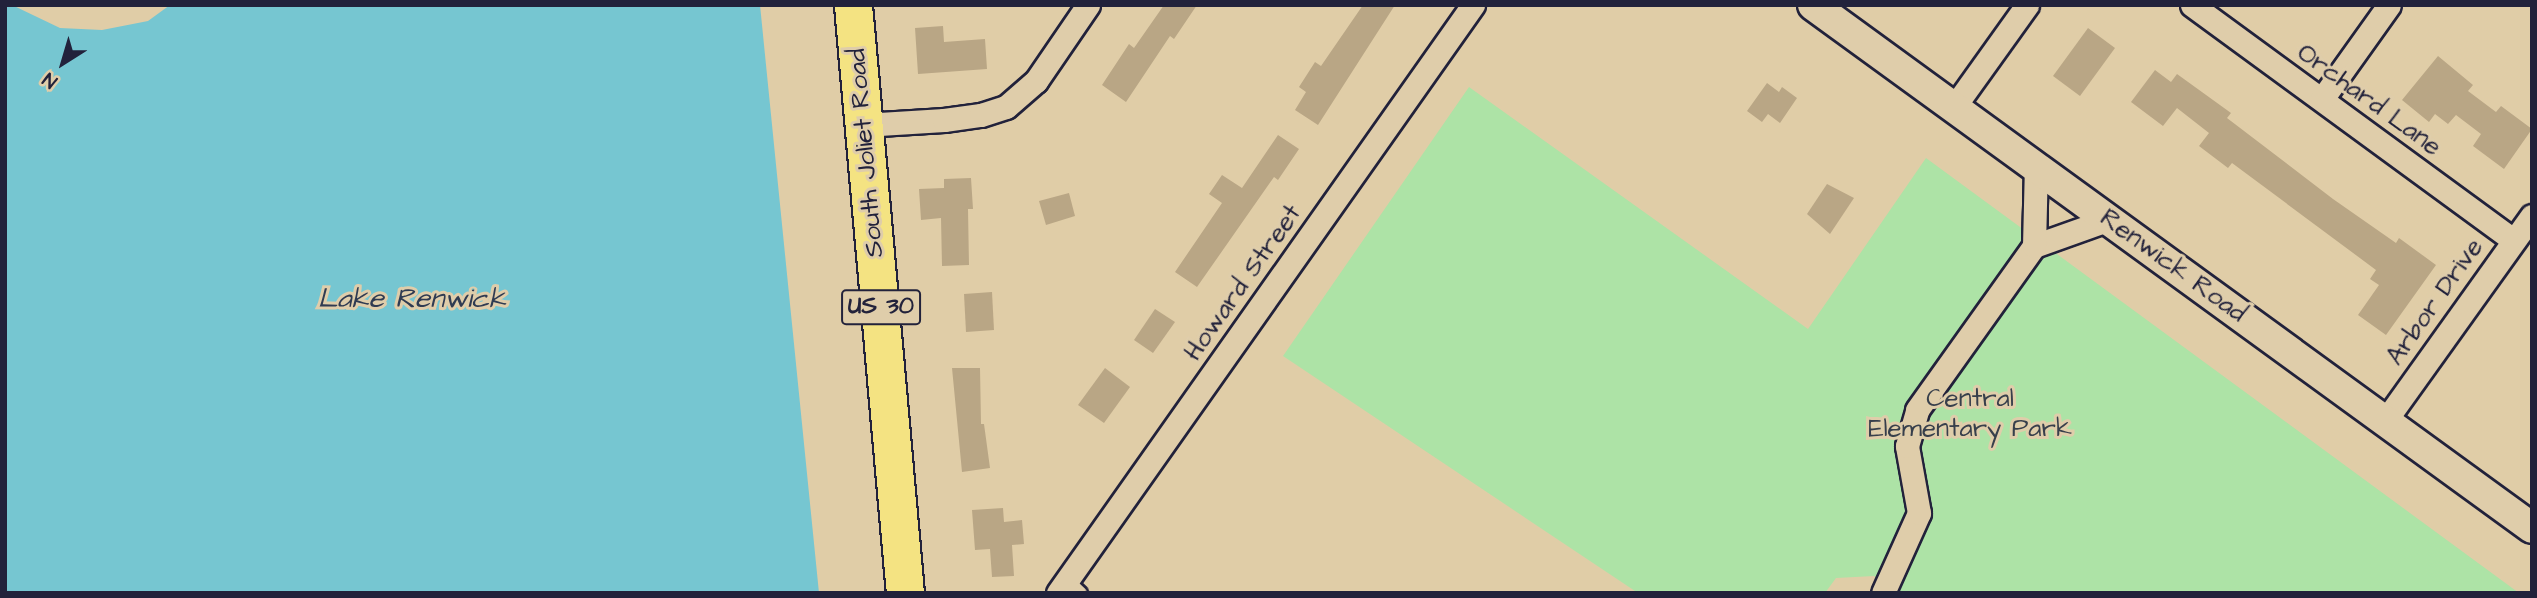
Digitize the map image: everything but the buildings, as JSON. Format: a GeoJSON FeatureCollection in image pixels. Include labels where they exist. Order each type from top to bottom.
{"type":"FeatureCollection","features":[{"type":"Feature","properties":{"kind":"main road","name":"South Joliet Road"},"geometry":{"type":"LineString","coordinates":[[853,5],[905,593]]}},
{"type":"Feature","properties":{"kind":"street"},"geometry":{"type":"LineString","coordinates":[[863,125],[944,120],[981,115],[1006,107],[1037,81],[1088,5]]}},
{"type":"Feature","properties":{"kind":"street","name":"Howard Street"},"geometry":{"type":"LineString","coordinates":[[1069,589],[1473,5]]}},
{"type":"Feature","properties":{"kind":"street","name":"Renwick Road"},"geometry":{"type":"LineString","coordinates":[[1813,5],[2532,528]]}},
{"type":"Feature","properties":{"kind":"street"},"geometry":{"type":"LineString","coordinates":[[1954,107],[2027,5]]}},
{"type":"Feature","properties":{"kind":"street","name":"Orchard Lane"},"geometry":{"type":"LineString","coordinates":[[2192,5],[2513,240]]}},
{"type":"Feature","properties":{"kind":"street"},"geometry":{"type":"LineString","coordinates":[[2322,99],[2389,5]]}},
{"type":"Feature","properties":{"kind":"street"},"geometry":{"type":"LineString","coordinates":[[1883,593],[1919,513],[1908,446],[1917,410],[2034,246],[2036,166]]}},
{"type":"Feature","properties":{"kind":"street","name":"Arbor Drive"},"geometry":{"type":"LineString","coordinates":[[2385,421],[2532,216]]}},
{"type":"Feature","properties":{"kind":"street"},"geometry":{"type":"LineString","coordinates":[[2034,246],[2110,219]]}},
{"type":"Feature","properties":{"kind":"green space","name":"Central Elementary Park"},"geometry":{"type":"Polygon","coordinates":[[[1469,87],[1808,329],[1926,158],[2519,593],[1898,593],[1874,576],[1836,578],[1825,593],[1638,593],[1283,356],[1469,87]]]}},
{"type":"Feature","properties":{"kind":"water","name":"Lake Renwick"},"geometry":{"type":"Polygon","coordinates":[[[5,5],[12,5],[60,28],[102,30],[148,21],[170,5],[760,5],[819,593],[5,593],[5,5]]]}}]}
